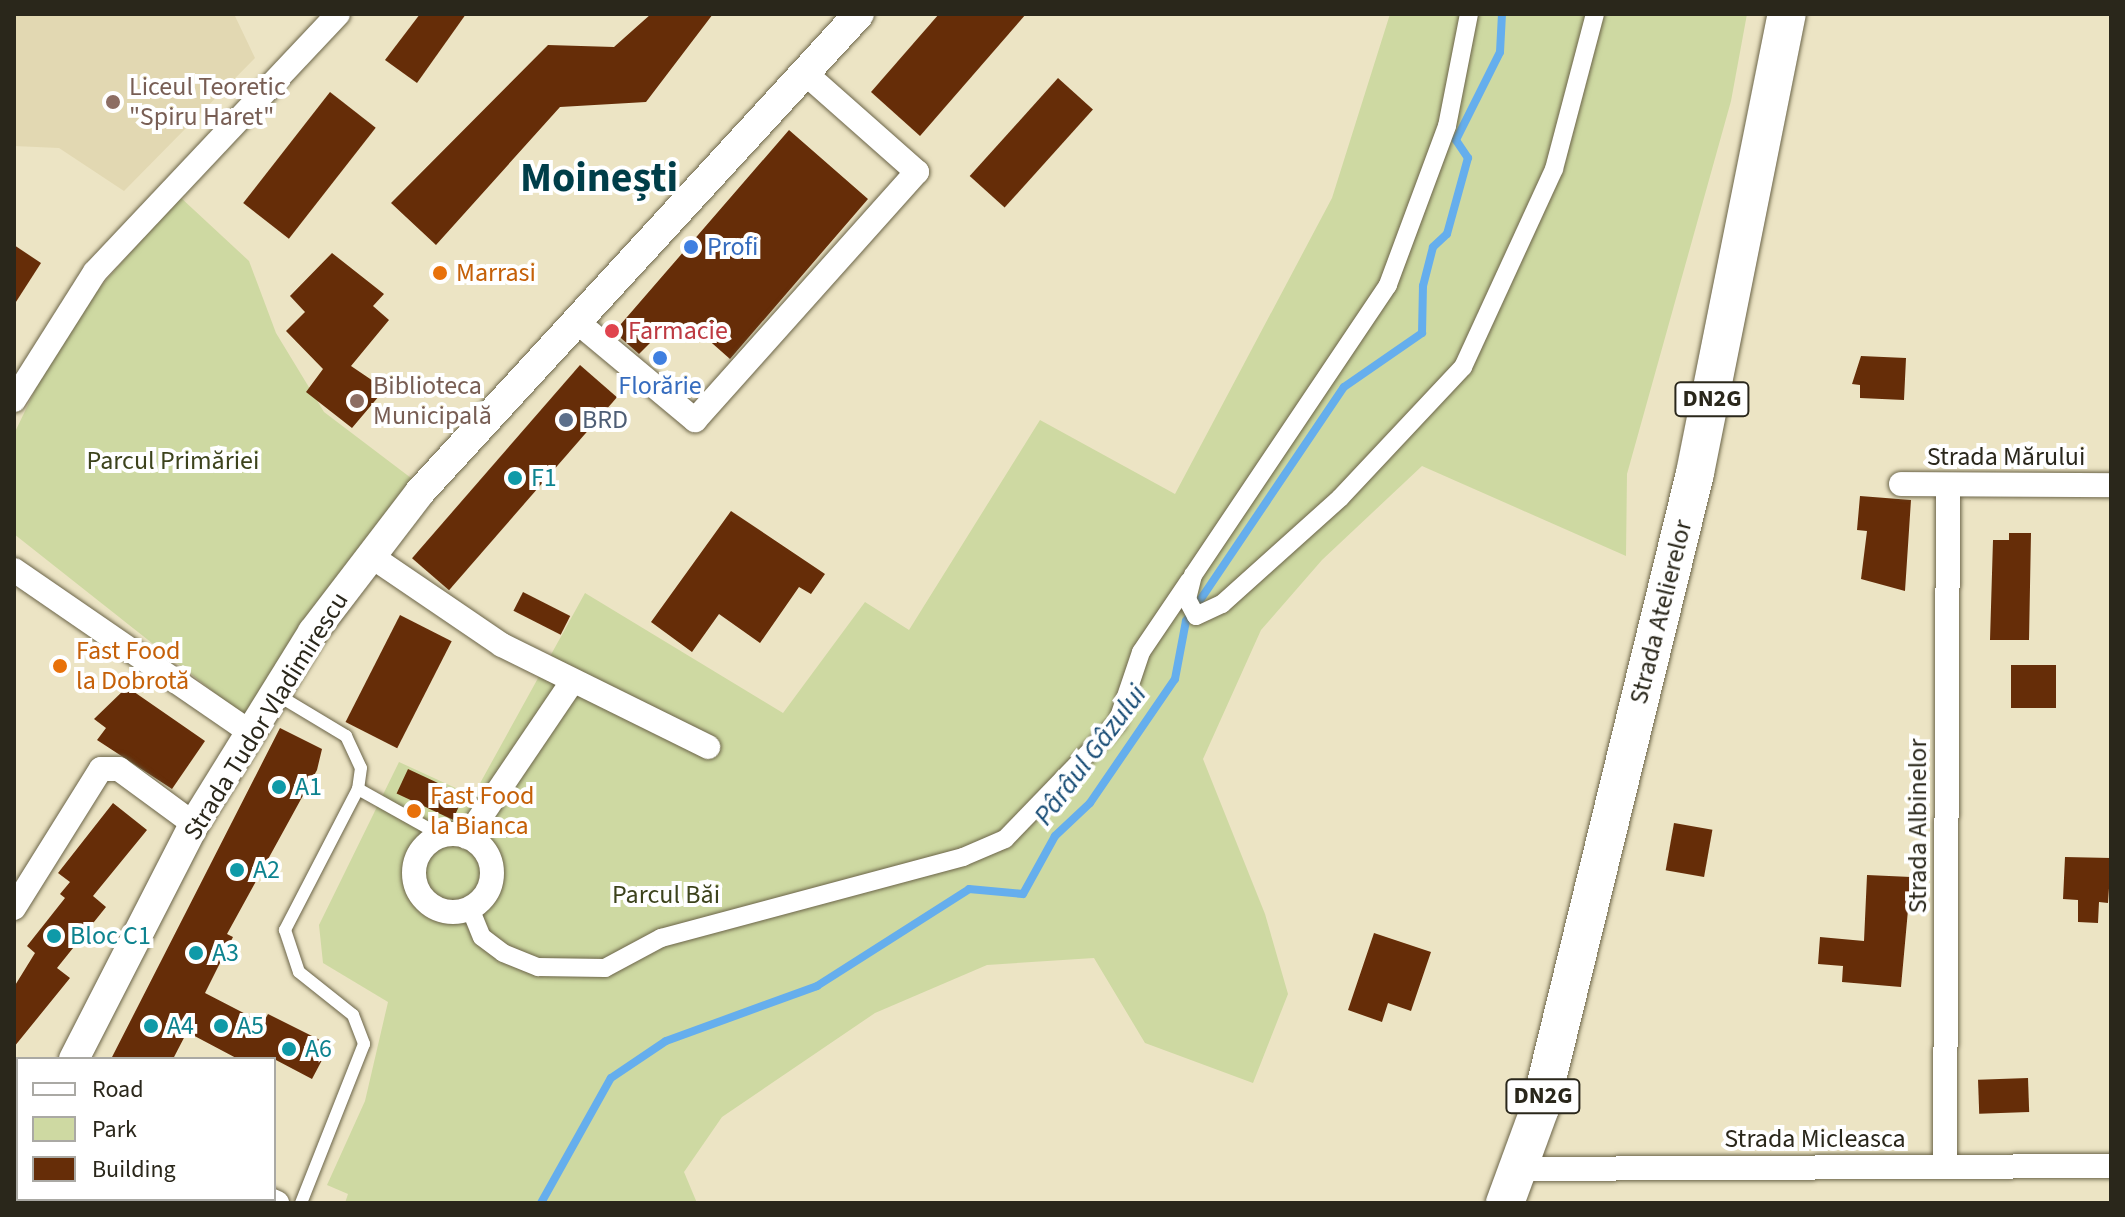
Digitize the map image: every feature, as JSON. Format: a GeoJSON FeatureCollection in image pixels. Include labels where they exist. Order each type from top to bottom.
{"type":"FeatureCollection","features":[{"type":"Feature","properties":{"kind":"main road","name":"Strada Atelierelor"},"geometry":{"type":"LineString","coordinates":[[1505,1203],[1520,1169],[1695,473],[1787,14]]}},
{"type":"Feature","properties":{"kind":"street"},"geometry":{"type":"LineString","coordinates":[[14,400],[95,272],[338,14]]}},
{"type":"Feature","properties":{"kind":"street","name":"Strada Tudor Vladimirescu"},"geometry":{"type":"LineString","coordinates":[[75,1057],[194,824],[276,694],[371,556],[576,321],[859,14]]}},
{"type":"Feature","properties":{"kind":"street"},"geometry":{"type":"LineString","coordinates":[[470,908],[482,937],[503,953],[538,967],[605,968],[661,938],[963,857],[1005,839],[1117,723],[1141,652],[1388,285],[1447,126],[1469,14]]}},
{"type":"Feature","properties":{"kind":"street"},"geometry":{"type":"LineString","coordinates":[[1193,575],[1193,613],[1222,604],[1340,498],[1463,367],[1554,169],[1595,14]]}},
{"type":"Feature","properties":{"kind":"street"},"geometry":{"type":"LineString","coordinates":[[576,321],[695,420],[917,172],[804,72]]}},
{"type":"Feature","properties":{"kind":"street","name":"Strada Mărului"},"geometry":{"type":"LineString","coordinates":[[1901,484],[1948,487],[2111,485]]}},
{"type":"Feature","properties":{"kind":"street","name":"Strada Albinelor"},"geometry":{"type":"LineString","coordinates":[[1945,1166],[1948,487]]}},
{"type":"Feature","properties":{"kind":"street"},"geometry":{"type":"LineString","coordinates":[[371,556],[447,612],[572,682],[708,747]]}},
{"type":"Feature","properties":{"kind":"street"},"geometry":{"type":"LineString","coordinates":[[14,570],[251,733]]}},
{"type":"Feature","properties":{"kind":"street"},"geometry":{"type":"LineString","coordinates":[[467,837],[572,682]]}},
{"type":"Feature","properties":{"kind":"street"},"geometry":{"type":"LineString","coordinates":[[14,908],[101,769],[119,769],[194,824]]}},
{"type":"Feature","properties":{"kind":"street"},"geometry":{"type":"LineString","coordinates":[[442,836],[467,837],[491,865],[488,890],[470,908],[433,907],[416,887],[415,862],[442,836]]}},
{"type":"Feature","properties":{"kind":"street","name":"Strada Micleasca"},"geometry":{"type":"LineString","coordinates":[[1520,1169],[2111,1166]]}},
{"type":"Feature","properties":{"kind":"lane"},"geometry":{"type":"LineString","coordinates":[[276,694],[346,736],[361,768],[358,789],[285,930],[299,972],[353,1015],[364,1044],[301,1203]]}},
{"type":"Feature","properties":{"kind":"lane"},"geometry":{"type":"LineString","coordinates":[[358,789],[442,836]]}},
{"type":"Feature","properties":{"kind":"shaded area","name":"Liceul Teoretic \"Spiru Haret\""},"geometry":{"type":"Polygon","coordinates":[[[14,14],[234,14],[255,58],[124,191],[59,148],[14,146],[14,14]]]}},
{"type":"Feature","properties":{"kind":"green space","name":"Parcul Băi"},"geometry":{"type":"Polygon","coordinates":[[[1390,14],[1747,14],[1731,101],[1627,474],[1626,556],[1422,466],[1322,560],[1261,630],[1203,759],[1265,914],[1288,994],[1253,1083],[1145,1043],[1094,958],[987,965],[875,1013],[722,1117],[684,1172],[697,1203],[345,1203],[348,1194],[327,1185],[365,1101],[388,1002],[323,963],[319,925],[399,762],[473,796],[585,593],[783,713],[865,602],[909,630],[1040,420],[1175,494],[1332,198],[1390,14]]]}},
{"type":"Feature","properties":{"kind":"green space","name":"Parcul Primăriei"},"geometry":{"type":"Polygon","coordinates":[[[180,197],[249,261],[276,333],[324,412],[415,481],[248,719],[14,534],[14,434],[38,384],[75,315],[180,197]]]}},
{"type":"Feature","properties":{"kind":"building"},"geometry":{"type":"Polygon","coordinates":[[[420,14],[466,14],[417,83],[385,60],[420,14]]]}},
{"type":"Feature","properties":{"kind":"building"},"geometry":{"type":"Polygon","coordinates":[[[651,14],[713,14],[646,102],[560,107],[436,245],[391,203],[548,45],[614,47],[651,14]]]}},
{"type":"Feature","properties":{"kind":"building"},"geometry":{"type":"Polygon","coordinates":[[[939,14],[1026,14],[920,136],[871,92],[939,14]]]}},
{"type":"Feature","properties":{"kind":"building"},"geometry":{"type":"Polygon","coordinates":[[[1058,78],[1093,109],[1005,208],[970,176],[1058,78]]]}},
{"type":"Feature","properties":{"kind":"building"},"geometry":{"type":"Polygon","coordinates":[[[330,92],[376,128],[289,239],[243,203],[330,92]]]}},
{"type":"Feature","properties":{"kind":"building"},"geometry":{"type":"Polygon","coordinates":[[[789,130],[868,199],[730,359],[696,329],[687,340],[666,327],[639,354],[614,332],[789,130]]]}},
{"type":"Feature","properties":{"kind":"building"},"geometry":{"type":"Polygon","coordinates":[[[14,245],[41,263],[14,305],[14,245]]]}},
{"type":"Feature","properties":{"kind":"building"},"geometry":{"type":"Polygon","coordinates":[[[332,253],[384,294],[373,306],[389,320],[351,366],[385,389],[352,428],[306,392],[323,369],[286,331],[305,312],[290,296],[332,253]]]}},
{"type":"Feature","properties":{"kind":"building"},"geometry":{"type":"Polygon","coordinates":[[[1861,356],[1906,358],[1904,400],[1860,398],[1860,385],[1852,384],[1861,356]]]}},
{"type":"Feature","properties":{"kind":"building","name":"F1"},"geometry":{"type":"Polygon","coordinates":[[[580,365],[617,397],[449,590],[412,558],[580,365]]]}},
{"type":"Feature","properties":{"kind":"building"},"geometry":{"type":"Polygon","coordinates":[[[1860,496],[1911,500],[1905,591],[1861,579],[1867,531],[1857,530],[1860,496]]]}},
{"type":"Feature","properties":{"kind":"building"},"geometry":{"type":"Polygon","coordinates":[[[731,511],[825,574],[811,594],[799,587],[760,643],[719,614],[692,652],[651,622],[731,511]]]}},
{"type":"Feature","properties":{"kind":"building"},"geometry":{"type":"Polygon","coordinates":[[[2009,533],[2031,533],[2029,640],[1990,640],[1993,540],[2009,540],[2009,533]]]}},
{"type":"Feature","properties":{"kind":"building"},"geometry":{"type":"Polygon","coordinates":[[[523,592],[570,616],[561,635],[513,611],[523,592]]]}},
{"type":"Feature","properties":{"kind":"building"},"geometry":{"type":"Polygon","coordinates":[[[400,615],[452,641],[397,748],[346,722],[400,615]]]}},
{"type":"Feature","properties":{"kind":"building"},"geometry":{"type":"Polygon","coordinates":[[[2011,665],[2056,665],[2056,708],[2011,708],[2011,665]]]}},
{"type":"Feature","properties":{"kind":"building"},"geometry":{"type":"Polygon","coordinates":[[[127,687],[205,741],[172,789],[97,740],[106,728],[94,719],[127,687]]]}},
{"type":"Feature","properties":{"kind":"building"},"geometry":{"type":"Polygon","coordinates":[[[280,728],[322,749],[317,770],[227,934],[233,937],[205,993],[263,1023],[268,1014],[330,1045],[312,1079],[276,1060],[276,1057],[234,1057],[187,1032],[174,1057],[112,1057],[280,728]]]}},
{"type":"Feature","properties":{"kind":"building"},"geometry":{"type":"Polygon","coordinates":[[[408,769],[464,795],[453,820],[397,793],[408,769]]]}},
{"type":"Feature","properties":{"kind":"building","name":"Bloc C1"},"geometry":{"type":"Polygon","coordinates":[[[113,803],[147,830],[93,896],[106,907],[57,968],[70,978],[14,1047],[14,987],[35,953],[27,946],[65,898],[60,894],[70,882],[58,873],[113,803]]]}},
{"type":"Feature","properties":{"kind":"building"},"geometry":{"type":"Polygon","coordinates":[[[1674,823],[1712,830],[1704,877],[1666,870],[1674,823]]]}},
{"type":"Feature","properties":{"kind":"building"},"geometry":{"type":"Polygon","coordinates":[[[2065,857],[2111,858],[2108,903],[2099,902],[2098,923],[2078,922],[2078,900],[2063,899],[2065,857]]]}},
{"type":"Feature","properties":{"kind":"building"},"geometry":{"type":"Polygon","coordinates":[[[1867,875],[1911,877],[1901,987],[1842,982],[1843,966],[1818,964],[1820,937],[1864,941],[1867,875]]]}},
{"type":"Feature","properties":{"kind":"building"},"geometry":{"type":"Polygon","coordinates":[[[1374,933],[1431,952],[1411,1011],[1388,1003],[1382,1022],[1348,1010],[1374,933]]]}},
{"type":"Feature","properties":{"kind":"building"},"geometry":{"type":"Polygon","coordinates":[[[2028,1078],[2029,1112],[1979,1114],[1978,1080],[2028,1078]]]}},
{"type":"Feature","properties":{"kind":"waterway","name":"Pârâul Gâzului"},"geometry":{"type":"LineString","coordinates":[[541,1203],[611,1078],[666,1041],[817,986],[969,889],[1023,894],[1055,836],[1090,803],[1175,679],[1186,621],[1344,387],[1422,333],[1423,286],[1433,247],[1447,234],[1468,158],[1456,140],[1500,52],[1502,14]]}},
{"type":"Feature","properties":{"kind":"place","name":"Liceul Teoretic \"Spiru Haret\""},"geometry":{"type":"Point","coordinates":[113,102]}},
{"type":"Feature","properties":{"kind":"place","name":"Profi"},"geometry":{"type":"Point","coordinates":[691,247]}},
{"type":"Feature","properties":{"kind":"place","name":"Marrasi"},"geometry":{"type":"Point","coordinates":[440,273]}},
{"type":"Feature","properties":{"kind":"place","name":"Farmacie"},"geometry":{"type":"Point","coordinates":[612,331]}},
{"type":"Feature","properties":{"kind":"place","name":"Florărie"},"geometry":{"type":"Point","coordinates":[660,358]}},
{"type":"Feature","properties":{"kind":"place","name":"Biblioteca Municipală"},"geometry":{"type":"Point","coordinates":[357,401]}},
{"type":"Feature","properties":{"kind":"place","name":"BRD"},"geometry":{"type":"Point","coordinates":[566,420]}},
{"type":"Feature","properties":{"kind":"place","name":"F1"},"geometry":{"type":"Point","coordinates":[515,478]}},
{"type":"Feature","properties":{"kind":"place","name":"Fast Food la Dobrotă"},"geometry":{"type":"Point","coordinates":[60,666]}},
{"type":"Feature","properties":{"kind":"place","name":"A1"},"geometry":{"type":"Point","coordinates":[279,787]}},
{"type":"Feature","properties":{"kind":"place","name":"Fast Food la Bianca"},"geometry":{"type":"Point","coordinates":[414,811]}},
{"type":"Feature","properties":{"kind":"place","name":"A2"},"geometry":{"type":"Point","coordinates":[237,870]}},
{"type":"Feature","properties":{"kind":"place","name":"Bloc C1"},"geometry":{"type":"Point","coordinates":[54,936]}},
{"type":"Feature","properties":{"kind":"place","name":"A3"},"geometry":{"type":"Point","coordinates":[196,953]}},
{"type":"Feature","properties":{"kind":"place","name":"A4"},"geometry":{"type":"Point","coordinates":[151,1026]}},
{"type":"Feature","properties":{"kind":"place","name":"A5"},"geometry":{"type":"Point","coordinates":[221,1026]}},
{"type":"Feature","properties":{"kind":"place","name":"A6"},"geometry":{"type":"Point","coordinates":[289,1049]}},
{"type":"Feature","properties":{"kind":"district","name":"Moinești"},"geometry":{"type":"Point","coordinates":[599,178]}}]}
